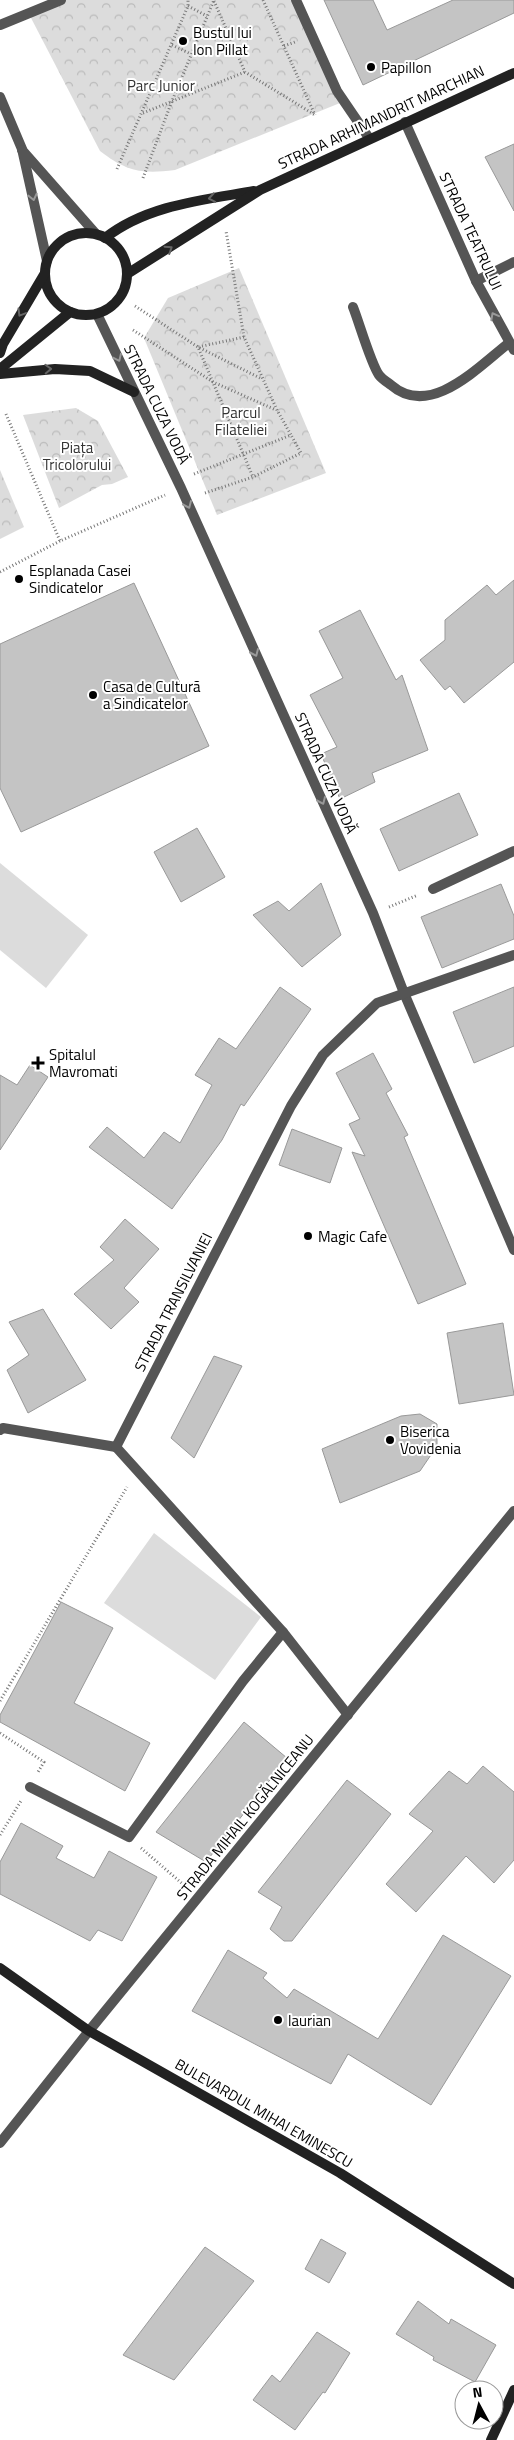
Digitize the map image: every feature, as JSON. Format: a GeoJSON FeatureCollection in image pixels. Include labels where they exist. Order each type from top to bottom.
{"type":"FeatureCollection","features":[{"type":"Feature","properties":{"kind":"main road","name":"STRADA ARHIMANDRIT MARCHIAN"},"geometry":{"type":"LineString","coordinates":[[127,274],[260,190],[369,138],[514,73]]}},
{"type":"Feature","properties":{"kind":"main road","name":"STRADA ARHIMANDRIT MARCHIAN"},"geometry":{"type":"LineString","coordinates":[[100,236],[122,225],[172,206],[260,190]]}},
{"type":"Feature","properties":{"kind":"main road"},"geometry":{"type":"LineString","coordinates":[[72,236],[100,236],[116,246],[122,254],[127,274],[126,287],[119,299],[109,308],[97,314],[79,315],[70,312],[52,297],[46,285],[47,261],[61,241],[72,236]]}},
{"type":"Feature","properties":{"kind":"main road"},"geometry":{"type":"LineString","coordinates":[[0,353],[3,344],[45,273]]}},
{"type":"Feature","properties":{"kind":"main road"},"geometry":{"type":"LineString","coordinates":[[0,369],[70,312]]}},
{"type":"Feature","properties":{"kind":"main road"},"geometry":{"type":"LineString","coordinates":[[0,374],[55,369],[90,371],[134,392]]}},
{"type":"Feature","properties":{"kind":"main road","name":"BULEVARDUL MIHAI EMINESCU"},"geometry":{"type":"LineString","coordinates":[[0,1968],[89,2031],[340,2173],[514,2284]]}},
{"type":"Feature","properties":{"kind":"main road"},"geometry":{"type":"LineString","coordinates":[[491,2440],[514,2390]]}},
{"type":"Feature","properties":{"kind":"street"},"geometry":{"type":"LineString","coordinates":[[0,25],[61,0]]}},
{"type":"Feature","properties":{"kind":"street"},"geometry":{"type":"LineString","coordinates":[[296,0],[337,91],[369,138]]}},
{"type":"Feature","properties":{"kind":"street"},"geometry":{"type":"LineString","coordinates":[[0,97],[22,149],[47,261]]}},
{"type":"Feature","properties":{"kind":"street","name":"STRADA TEATRULUI"},"geometry":{"type":"LineString","coordinates":[[405,122],[476,280],[511,347]]}},
{"type":"Feature","properties":{"kind":"street"},"geometry":{"type":"LineString","coordinates":[[22,149],[100,236]]}},
{"type":"Feature","properties":{"kind":"street"},"geometry":{"type":"LineString","coordinates":[[476,280],[514,262]]}},
{"type":"Feature","properties":{"kind":"street"},"geometry":{"type":"LineString","coordinates":[[353,307],[379,375],[398,392],[416,398],[432,396],[454,386],[511,347]]}},
{"type":"Feature","properties":{"kind":"street","name":"STRADA CUZA VODĂ"},"geometry":{"type":"LineString","coordinates":[[97,314],[181,488],[373,914],[404,992],[514,1250]]}},
{"type":"Feature","properties":{"kind":"street"},"geometry":{"type":"LineString","coordinates":[[433,889],[514,851]]}},
{"type":"Feature","properties":{"kind":"street","name":"STRADA TRANSILVANIEI"},"geometry":{"type":"LineString","coordinates":[[116,1447],[291,1106],[318,1064],[357,1020],[377,1003],[514,955]]}},
{"type":"Feature","properties":{"kind":"street"},"geometry":{"type":"LineString","coordinates":[[0,1430],[3,1428],[116,1447],[138,1469],[283,1632],[348,1715]]}},
{"type":"Feature","properties":{"kind":"street","name":"STRADA MIHAIL KOGĂLNICEANU"},"geometry":{"type":"LineString","coordinates":[[0,2143],[89,2031],[514,1511]]}},
{"type":"Feature","properties":{"kind":"street"},"geometry":{"type":"LineString","coordinates":[[30,1786],[129,1837],[243,1681],[283,1632]]}},
{"type":"Feature","properties":{"kind":"path"},"geometry":{"type":"LineString","coordinates":[[117,169],[172,45],[188,6],[188,0]]}},
{"type":"Feature","properties":{"kind":"path"},"geometry":{"type":"LineString","coordinates":[[214,0],[245,72],[315,116],[263,0]]}},
{"type":"Feature","properties":{"kind":"path"},"geometry":{"type":"LineString","coordinates":[[143,178],[172,101],[214,0]]}},
{"type":"Feature","properties":{"kind":"path"},"geometry":{"type":"LineString","coordinates":[[188,6],[207,16]]}},
{"type":"Feature","properties":{"kind":"path"},"geometry":{"type":"LineString","coordinates":[[172,45],[192,54]]}},
{"type":"Feature","properties":{"kind":"path"},"geometry":{"type":"LineString","coordinates":[[142,113],[245,72]]}},
{"type":"Feature","properties":{"kind":"path"},"geometry":{"type":"LineString","coordinates":[[202,487],[206,494],[253,477],[301,454],[276,410],[244,337],[223,213]]}},
{"type":"Feature","properties":{"kind":"path"},"geometry":{"type":"LineString","coordinates":[[135,306],[198,347],[263,380]]}},
{"type":"Feature","properties":{"kind":"path"},"geometry":{"type":"LineString","coordinates":[[133,330],[213,382],[276,410]]}},
{"type":"Feature","properties":{"kind":"path"},"geometry":{"type":"LineString","coordinates":[[198,347],[244,337]]}},
{"type":"Feature","properties":{"kind":"path"},"geometry":{"type":"LineString","coordinates":[[198,347],[253,477]]}},
{"type":"Feature","properties":{"kind":"path"},"geometry":{"type":"LineString","coordinates":[[6,414],[60,541]]}},
{"type":"Feature","properties":{"kind":"path"},"geometry":{"type":"LineString","coordinates":[[0,572],[60,541],[181,488],[195,472],[291,435]]}},
{"type":"Feature","properties":{"kind":"path"},"geometry":{"type":"LineString","coordinates":[[195,472],[199,479]]}},
{"type":"Feature","properties":{"kind":"path"},"geometry":{"type":"LineString","coordinates":[[373,914],[433,889]]}},
{"type":"Feature","properties":{"kind":"path"},"geometry":{"type":"LineString","coordinates":[[0,1701],[138,1469]]}},
{"type":"Feature","properties":{"kind":"path"},"geometry":{"type":"LineString","coordinates":[[129,1837],[198,1897]]}},
{"type":"Feature","properties":{"kind":"green space","name":"Parc Junior"},"geometry":{"type":"Polygon","coordinates":[[[65,0],[296,0],[340,103],[175,170],[153,172],[135,170],[118,163],[100,151],[30,16],[65,0]]]}},
{"type":"Feature","properties":{"kind":"green space","name":"Parcul Filateliei"},"geometry":{"type":"Polygon","coordinates":[[[239,268],[326,473],[217,515],[144,338],[168,298],[239,268]]]}},
{"type":"Feature","properties":{"kind":"green space","name":"Piața Tricolorului"},"geometry":{"type":"Polygon","coordinates":[[[76,408],[98,421],[128,477],[112,484],[102,485],[59,508],[23,415],[76,408]]]}},
{"type":"Feature","properties":{"kind":"green space","name":"Piața Tricolorului"},"geometry":{"type":"Polygon","coordinates":[[[0,470],[24,527],[0,539],[0,470]]]}},
{"type":"Feature","properties":{"kind":"green space"},"geometry":{"type":"Polygon","coordinates":[[[0,863],[88,935],[46,988],[0,950],[0,863]]]}},
{"type":"Feature","properties":{"kind":"green space"},"geometry":{"type":"Polygon","coordinates":[[[154,1533],[261,1617],[215,1680],[104,1603],[154,1533]]]}},
{"type":"Feature","properties":{"kind":"building"},"geometry":{"type":"Polygon","coordinates":[[[324,0],[373,0],[387,30],[453,0],[514,0],[514,13],[363,85],[324,0]]]}},
{"type":"Feature","properties":{"kind":"building"},"geometry":{"type":"Polygon","coordinates":[[[514,144],[514,211],[485,157],[514,144]]]}},
{"type":"Feature","properties":{"kind":"building"},"geometry":{"type":"Polygon","coordinates":[[[514,580],[514,662],[464,703],[450,686],[445,690],[420,660],[445,640],[445,620],[487,585],[496,595],[514,580]]]}},
{"type":"Feature","properties":{"kind":"building","name":"Casa de Cultură a Sindicatelor"},"geometry":{"type":"Polygon","coordinates":[[[134,583],[209,746],[21,832],[0,788],[0,644],[134,583]]]}},
{"type":"Feature","properties":{"kind":"building"},"geometry":{"type":"Polygon","coordinates":[[[360,610],[396,680],[402,675],[428,750],[372,773],[375,782],[340,799],[321,754],[337,747],[310,695],[343,678],[319,631],[360,610]]]}},
{"type":"Feature","properties":{"kind":"building"},"geometry":{"type":"Polygon","coordinates":[[[459,793],[478,835],[399,871],[380,829],[459,793]]]}},
{"type":"Feature","properties":{"kind":"building"},"geometry":{"type":"Polygon","coordinates":[[[197,828],[225,877],[181,902],[154,852],[197,828]]]}},
{"type":"Feature","properties":{"kind":"building"},"geometry":{"type":"Polygon","coordinates":[[[321,883],[341,935],[302,967],[253,915],[278,901],[289,911],[321,883]]]}},
{"type":"Feature","properties":{"kind":"building"},"geometry":{"type":"Polygon","coordinates":[[[501,884],[514,916],[514,939],[442,968],[421,917],[501,884]]]}},
{"type":"Feature","properties":{"kind":"building"},"geometry":{"type":"Polygon","coordinates":[[[280,987],[311,1009],[244,1106],[241,1104],[222,1140],[172,1209],[89,1147],[107,1127],[144,1158],[164,1132],[180,1143],[212,1085],[195,1075],[219,1038],[236,1049],[280,987]]]}},
{"type":"Feature","properties":{"kind":"building"},"geometry":{"type":"Polygon","coordinates":[[[514,987],[514,1046],[474,1063],[453,1012],[514,987]]]}},
{"type":"Feature","properties":{"kind":"building"},"geometry":{"type":"Polygon","coordinates":[[[373,1053],[392,1089],[386,1093],[408,1135],[404,1137],[466,1284],[418,1304],[352,1152],[365,1156],[349,1124],[360,1119],[336,1073],[373,1053]]]}},
{"type":"Feature","properties":{"kind":"building"},"geometry":{"type":"Polygon","coordinates":[[[30,1065],[48,1077],[0,1150],[0,1075],[17,1085],[30,1065]]]}},
{"type":"Feature","properties":{"kind":"building"},"geometry":{"type":"Polygon","coordinates":[[[292,1129],[342,1148],[330,1183],[279,1165],[292,1129]]]}},
{"type":"Feature","properties":{"kind":"building"},"geometry":{"type":"Polygon","coordinates":[[[125,1219],[159,1249],[124,1288],[139,1302],[111,1329],[74,1294],[114,1260],[100,1247],[125,1219]]]}},
{"type":"Feature","properties":{"kind":"building"},"geometry":{"type":"Polygon","coordinates":[[[43,1309],[86,1380],[28,1413],[7,1370],[29,1355],[9,1322],[43,1309]]]}},
{"type":"Feature","properties":{"kind":"building"},"geometry":{"type":"Polygon","coordinates":[[[503,1323],[514,1395],[459,1404],[447,1333],[503,1323]]]}},
{"type":"Feature","properties":{"kind":"building"},"geometry":{"type":"Polygon","coordinates":[[[214,1356],[242,1366],[194,1458],[171,1438],[214,1356]]]}},
{"type":"Feature","properties":{"kind":"building"},"geometry":{"type":"Polygon","coordinates":[[[420,1414],[437,1424],[437,1446],[420,1471],[340,1503],[322,1449],[401,1416],[420,1414]]]}},
{"type":"Feature","properties":{"kind":"building"},"geometry":{"type":"Polygon","coordinates":[[[61,1602],[113,1628],[74,1703],[150,1743],[125,1791],[0,1722],[0,1715],[61,1602]]]}},
{"type":"Feature","properties":{"kind":"building"},"geometry":{"type":"Polygon","coordinates":[[[244,1722],[287,1758],[206,1862],[156,1832],[244,1722]]]}},
{"type":"Feature","properties":{"kind":"building"},"geometry":{"type":"Polygon","coordinates":[[[483,1766],[514,1792],[514,1860],[494,1883],[466,1856],[416,1912],[386,1884],[433,1831],[409,1814],[449,1771],[467,1784],[483,1766]]]}},
{"type":"Feature","properties":{"kind":"building"},"geometry":{"type":"Polygon","coordinates":[[[347,1780],[391,1814],[292,1941],[284,1941],[270,1929],[282,1907],[258,1892],[347,1780]]]}},
{"type":"Feature","properties":{"kind":"building"},"geometry":{"type":"Polygon","coordinates":[[[21,1823],[63,1846],[56,1858],[94,1878],[109,1851],[157,1877],[122,1941],[98,1930],[90,1941],[0,1894],[0,1862],[21,1823]]]}},
{"type":"Feature","properties":{"kind":"building"},"geometry":{"type":"Polygon","coordinates":[[[443,1935],[511,1976],[431,2105],[348,2054],[331,2084],[192,2011],[228,1950],[267,1973],[263,1978],[287,1998],[294,1989],[378,2039],[443,1935]]]}},
{"type":"Feature","properties":{"kind":"building"},"geometry":{"type":"Polygon","coordinates":[[[321,2239],[346,2253],[329,2283],[305,2269],[321,2239]]]}},
{"type":"Feature","properties":{"kind":"building"},"geometry":{"type":"Polygon","coordinates":[[[205,2247],[254,2281],[174,2380],[123,2355],[205,2247]]]}},
{"type":"Feature","properties":{"kind":"building"},"geometry":{"type":"Polygon","coordinates":[[[418,2301],[449,2324],[451,2319],[496,2345],[476,2380],[471,2380],[433,2360],[434,2357],[396,2334],[418,2301]]]}},
{"type":"Feature","properties":{"kind":"building"},"geometry":{"type":"Polygon","coordinates":[[[317,2332],[350,2353],[325,2393],[323,2392],[295,2430],[253,2400],[272,2375],[280,2382],[317,2332]]]}},
{"type":"Feature","properties":{"kind":"place","name":"Bustul lui Ion Pillat"},"geometry":{"type":"Point","coordinates":[183,41]}},
{"type":"Feature","properties":{"kind":"place","name":"Papillon"},"geometry":{"type":"Point","coordinates":[371,67]}},
{"type":"Feature","properties":{"kind":"place","name":"Esplanada Casei Sindicatelor"},"geometry":{"type":"Point","coordinates":[19,579]}},
{"type":"Feature","properties":{"kind":"place","name":"Casa de Cultură a Sindicatelor"},"geometry":{"type":"Point","coordinates":[93,695]}},
{"type":"Feature","properties":{"kind":"place","name":"Spitalul Mavromati"},"geometry":{"type":"Point","coordinates":[38,1063]}},
{"type":"Feature","properties":{"kind":"place","name":"Magic Cafe"},"geometry":{"type":"Point","coordinates":[308,1236]}},
{"type":"Feature","properties":{"kind":"place","name":"Biserica Vovidenia"},"geometry":{"type":"Point","coordinates":[390,1440]}},
{"type":"Feature","properties":{"kind":"place","name":"laurian"},"geometry":{"type":"Point","coordinates":[278,2020]}}]}
